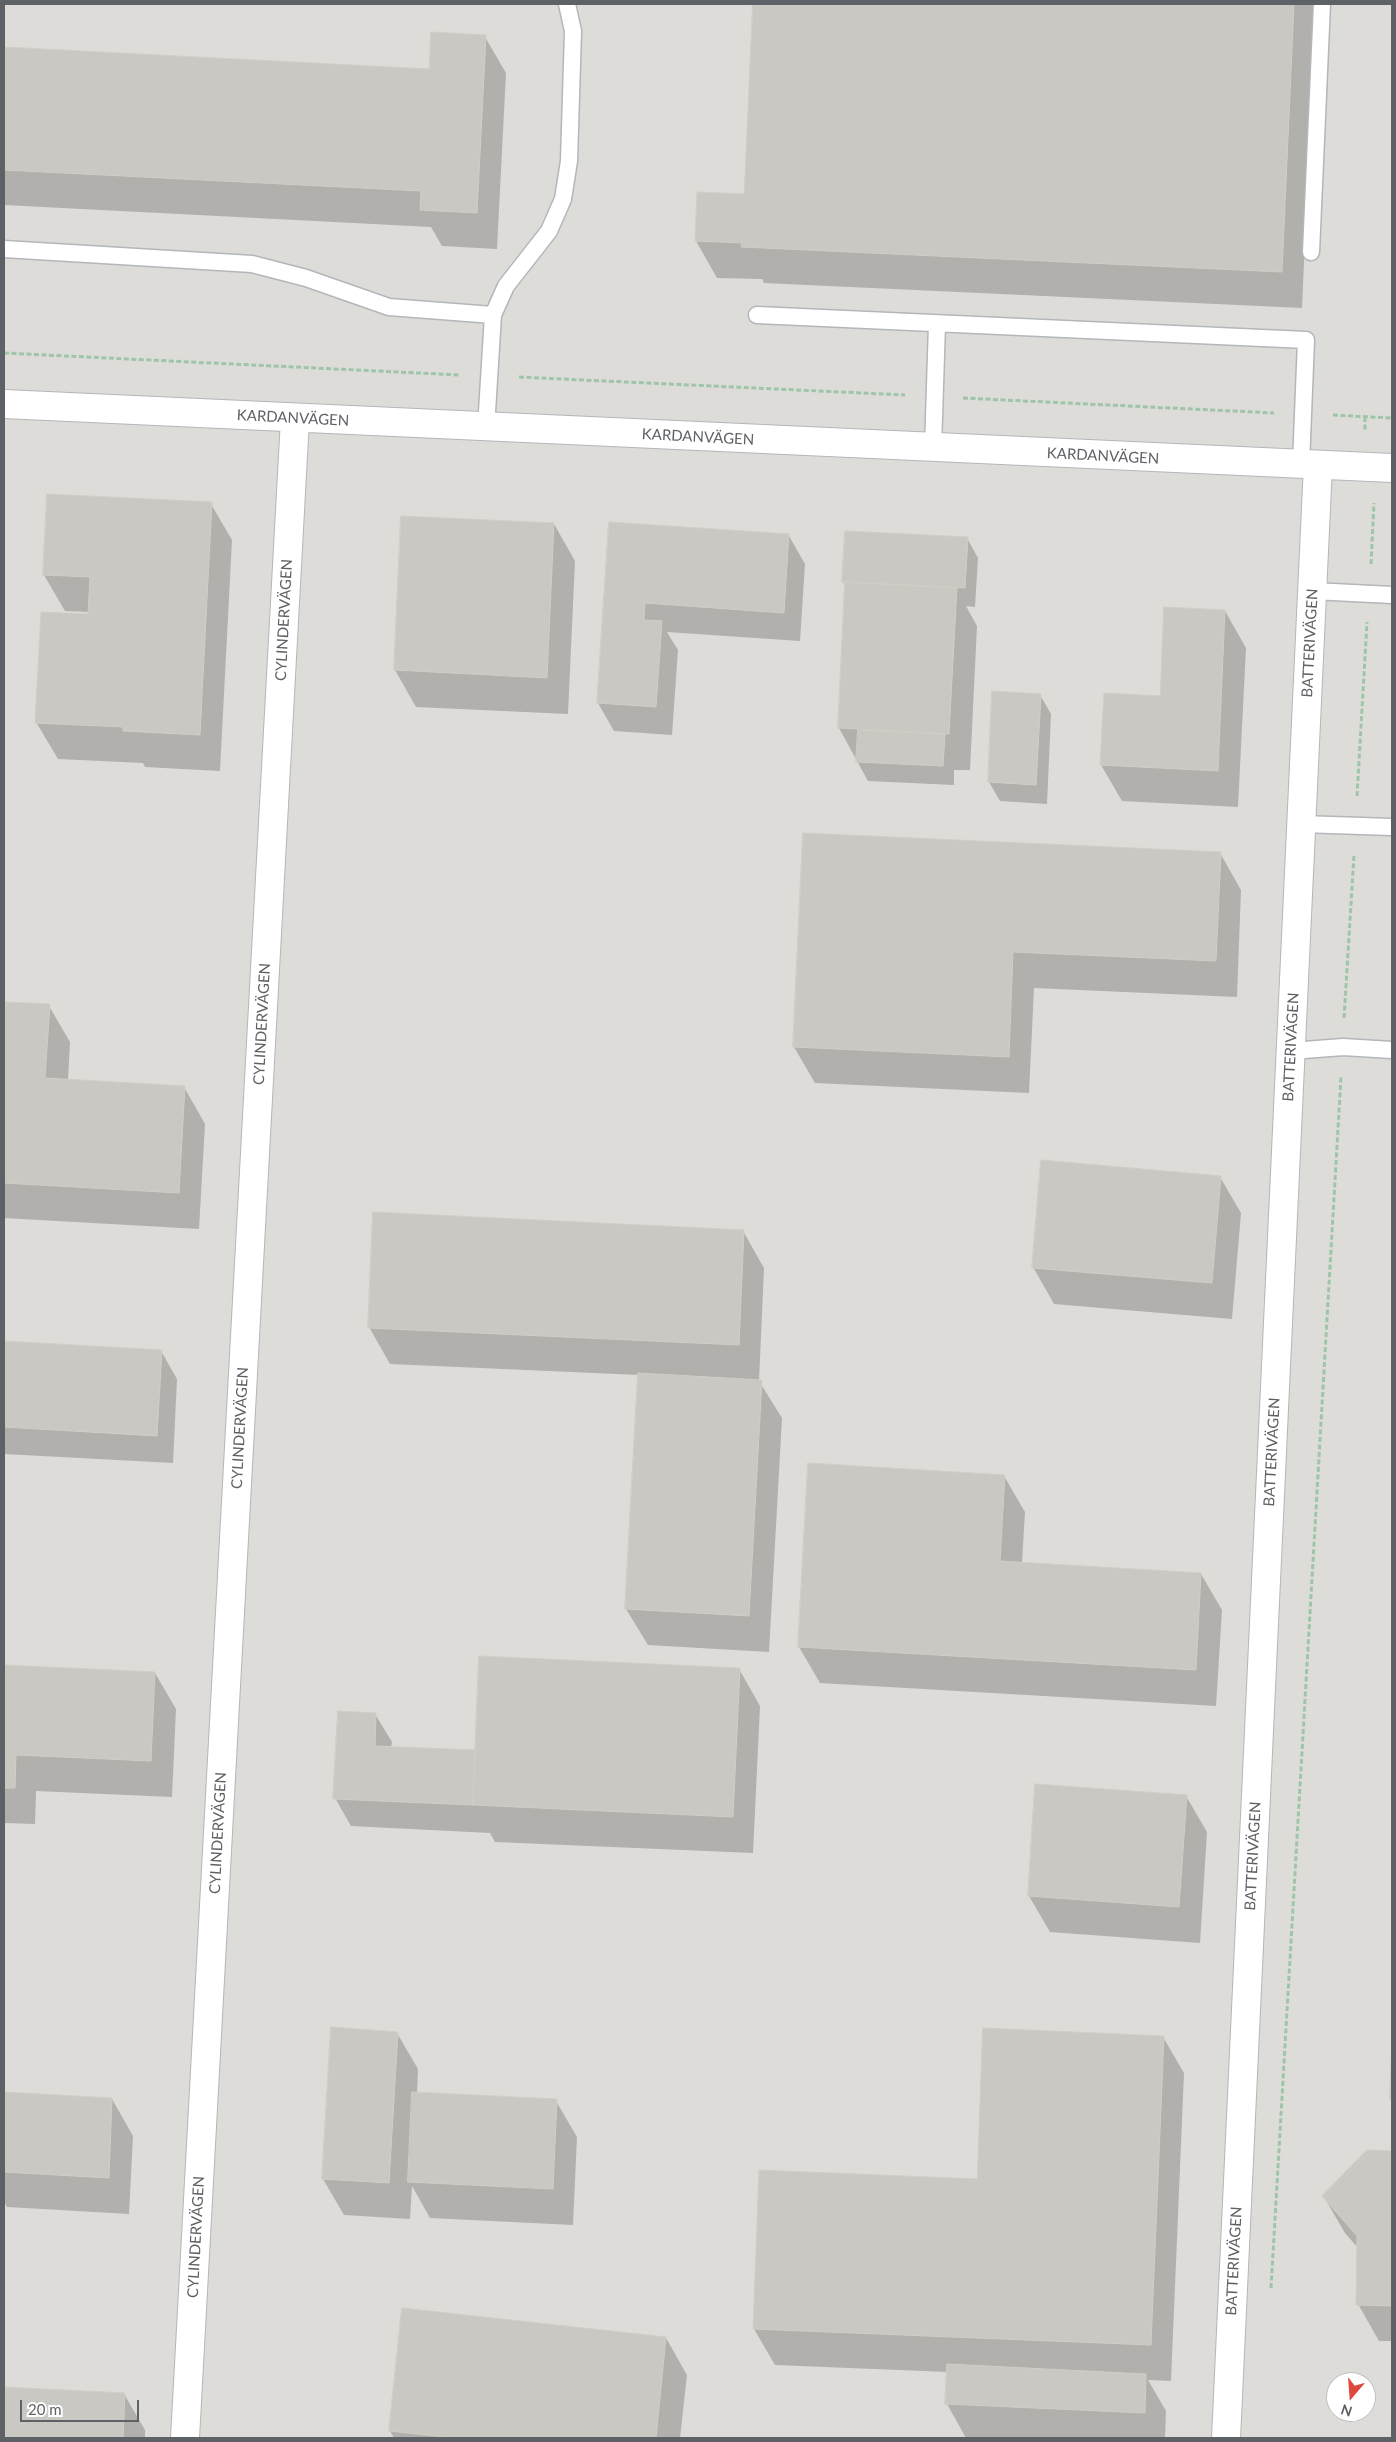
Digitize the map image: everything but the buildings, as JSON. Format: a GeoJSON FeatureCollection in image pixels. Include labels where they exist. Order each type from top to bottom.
{"type":"FeatureCollection","features":[{"type":"Feature","properties":{"kind":"street","name":"KARDANVÄGEN"},"geometry":{"type":"LineString","coordinates":[[4,404],[486,428],[1384,468]]}},
{"type":"Feature","properties":{"kind":"street","name":"CYLINDERVÄGEN"},"geometry":{"type":"LineString","coordinates":[[185,2438],[295,418]]}},
{"type":"Feature","properties":{"kind":"street","name":"BATTERIVÄGEN"},"geometry":{"type":"LineString","coordinates":[[1226,2438],[1312,591],[1310,465]]}},
{"type":"Feature","properties":{"kind":"lane"},"geometry":{"type":"LineString","coordinates":[[486,428],[493,315],[506,286],[549,231],[563,199],[569,161],[573,31],[567,4]]}},
{"type":"Feature","properties":{"kind":"lane"},"geometry":{"type":"LineString","coordinates":[[1311,252],[1322,4]]}},
{"type":"Feature","properties":{"kind":"lane"},"geometry":{"type":"LineString","coordinates":[[4,249],[252,264],[306,278],[389,307],[493,315]]}},
{"type":"Feature","properties":{"kind":"lane"},"geometry":{"type":"LineString","coordinates":[[757,315],[1306,340],[1304,414],[1310,465]]}},
{"type":"Feature","properties":{"kind":"lane"},"geometry":{"type":"LineString","coordinates":[[934,448],[937,324]]}},
{"type":"Feature","properties":{"kind":"lane"},"geometry":{"type":"LineString","coordinates":[[1312,591],[1392,595]]}},
{"type":"Feature","properties":{"kind":"lane"},"geometry":{"type":"LineString","coordinates":[[1301,824],[1392,827]]}},
{"type":"Feature","properties":{"kind":"lane"},"geometry":{"type":"LineString","coordinates":[[1291,1050],[1343,1047],[1392,1050]]}},
{"type":"Feature","properties":{"kind":"path"},"geometry":{"type":"LineString","coordinates":[[4,353],[1392,418]]}},
{"type":"Feature","properties":{"kind":"path"},"geometry":{"type":"LineString","coordinates":[[1270,2289],[1369,594],[1384,468],[1365,441],[1365,417]]}},
{"type":"Feature","properties":{"kind":"shaded area"},"geometry":{"type":"Polygon","coordinates":[[[4,4],[1392,4],[1392,2438],[4,2438],[4,4]]]}}]}
